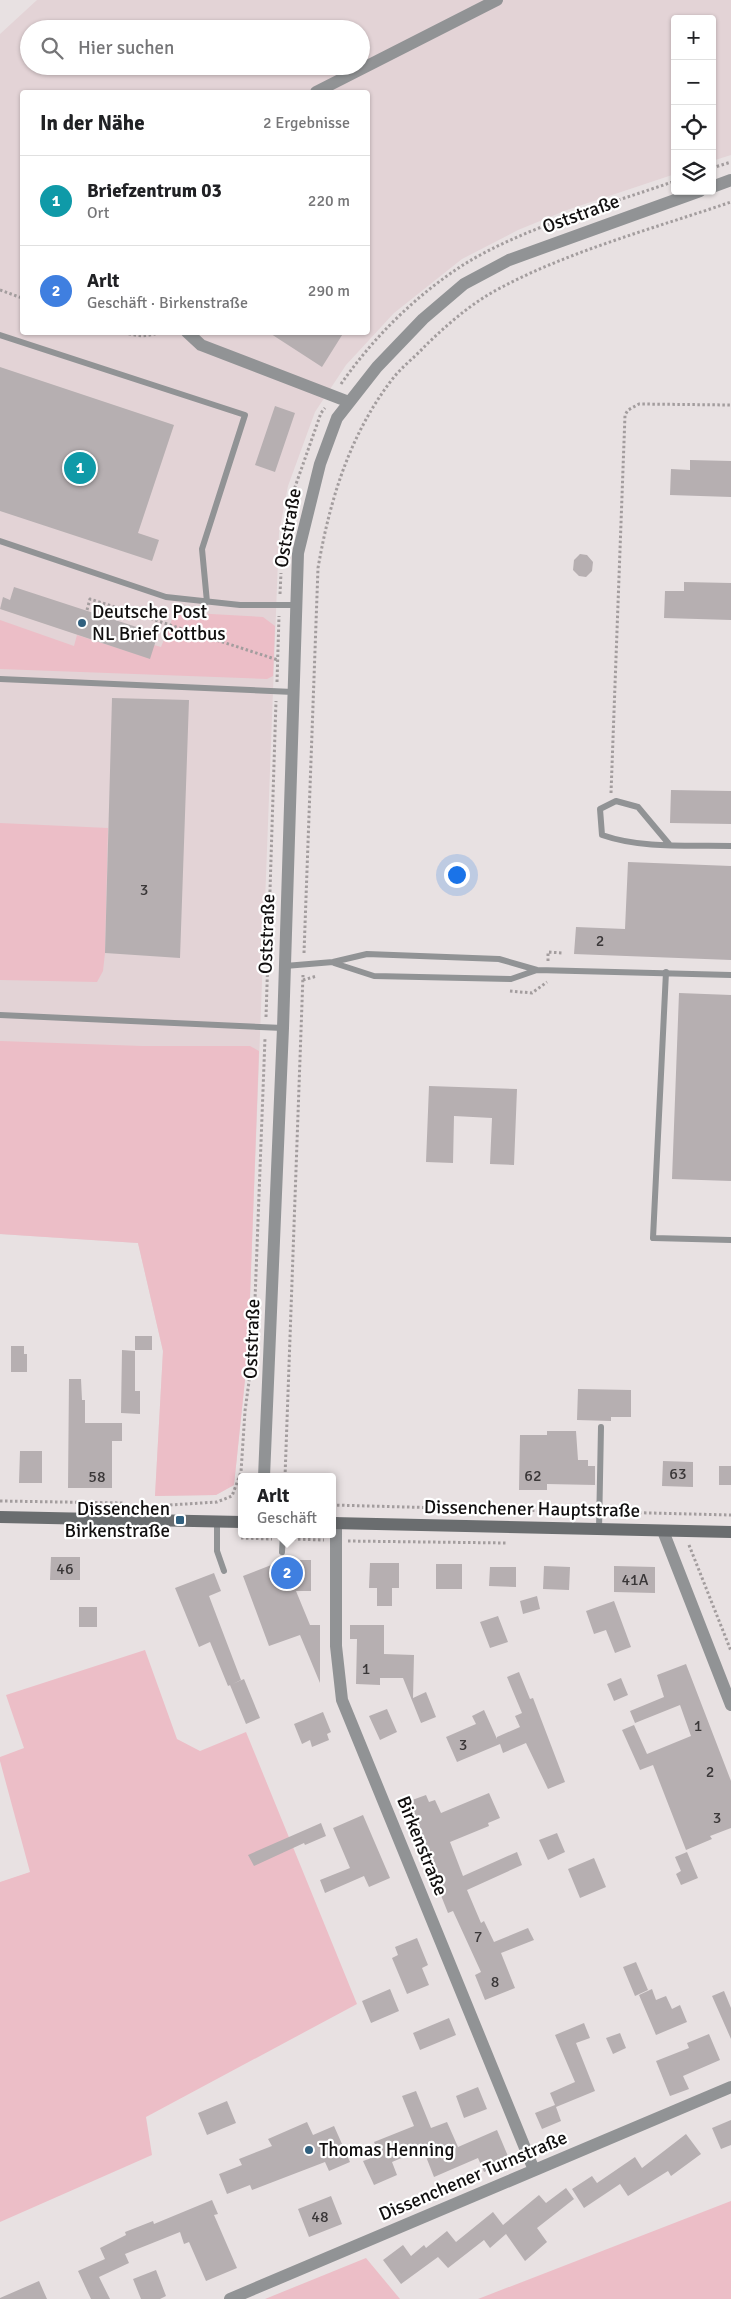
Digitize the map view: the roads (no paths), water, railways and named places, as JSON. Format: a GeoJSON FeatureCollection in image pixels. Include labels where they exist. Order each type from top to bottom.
{"type":"FeatureCollection","features":[{"type":"Feature","properties":{"kind":"main road"},"geometry":{"type":"LineString","coordinates":[[0,1517],[238,1522]]}},
{"type":"Feature","properties":{"kind":"main road","name":"Dissenchener Hauptstraße"},"geometry":{"type":"LineString","coordinates":[[336,1523],[731,1532]]}},
{"type":"Feature","properties":{"kind":"street"},"geometry":{"type":"LineString","coordinates":[[370,65],[497,0]]}},
{"type":"Feature","properties":{"kind":"street"},"geometry":{"type":"LineString","coordinates":[[320,90],[349,75]]}},
{"type":"Feature","properties":{"kind":"street"},"geometry":{"type":"LineString","coordinates":[[716,186],[731,180]]}},
{"type":"Feature","properties":{"kind":"street","name":"Oststraße"},"geometry":{"type":"LineString","coordinates":[[264,1473],[283,1028],[298,553],[320,464],[337,418],[383,360],[423,319],[464,284],[508,260],[689,195]]}},
{"type":"Feature","properties":{"kind":"street"},"geometry":{"type":"LineString","coordinates":[[190,335],[201,345],[350,402]]}},
{"type":"Feature","properties":{"kind":"street"},"geometry":{"type":"LineString","coordinates":[[663,1531],[731,1705]]}},
{"type":"Feature","properties":{"kind":"street","name":"Birkenstraße"},"geometry":{"type":"LineString","coordinates":[[334,1538],[336,1646],[342,1700],[534,2170]]}},
{"type":"Feature","properties":{"kind":"street","name":"Dissenchener Turnstraße"},"geometry":{"type":"LineString","coordinates":[[230,2299],[731,2087]]}},
{"type":"Feature","properties":{"kind":"lane"},"geometry":{"type":"LineString","coordinates":[[0,335],[245,415],[202,549],[207,602]]}},
{"type":"Feature","properties":{"kind":"lane"},"geometry":{"type":"LineString","coordinates":[[0,541],[166,597],[207,602],[279,606],[296,605]]}},
{"type":"Feature","properties":{"kind":"lane"},"geometry":{"type":"LineString","coordinates":[[0,679],[293,692]]}},
{"type":"Feature","properties":{"kind":"lane"},"geometry":{"type":"LineString","coordinates":[[669,844],[638,807],[616,801],[600,809],[602,836],[623,842],[669,844],[731,846]]}},
{"type":"Feature","properties":{"kind":"lane"},"geometry":{"type":"LineString","coordinates":[[285,966],[333,962],[367,954],[386,954],[499,959],[537,970],[731,975]]}},
{"type":"Feature","properties":{"kind":"lane"},"geometry":{"type":"LineString","coordinates":[[333,962],[374,976],[511,979],[537,970]]}},
{"type":"Feature","properties":{"kind":"lane"},"geometry":{"type":"LineString","coordinates":[[666,972],[653,1238],[731,1240]]}},
{"type":"Feature","properties":{"kind":"lane"},"geometry":{"type":"LineString","coordinates":[[0,1015],[283,1028]]}},
{"type":"Feature","properties":{"kind":"lane"},"geometry":{"type":"LineString","coordinates":[[599,1530],[601,1426]]}},
{"type":"Feature","properties":{"kind":"lane"},"geometry":{"type":"LineString","coordinates":[[217,1521],[217,1551],[224,1571]]}},
{"type":"Feature","properties":{"kind":"lane"},"geometry":{"type":"LineString","coordinates":[[282,1552],[283,1538]]}},
{"type":"Feature","properties":{"kind":"place","name":"Briefzentrum 03"},"geometry":{"type":"Point","coordinates":[80,468]}},
{"type":"Feature","properties":{"kind":"place","name":"Deutsche Post NL Brief Cottbus"},"geometry":{"type":"Point","coordinates":[82,623]}},
{"type":"Feature","properties":{"kind":"place","name":"Dissenchen Birkenstraße"},"geometry":{"type":"Point","coordinates":[180,1520]}},
{"type":"Feature","properties":{"kind":"place","name":"Arlt"},"geometry":{"type":"Point","coordinates":[287,1573]}},
{"type":"Feature","properties":{"kind":"place","name":"Thomas Henning"},"geometry":{"type":"Point","coordinates":[309,2150]}}]}
